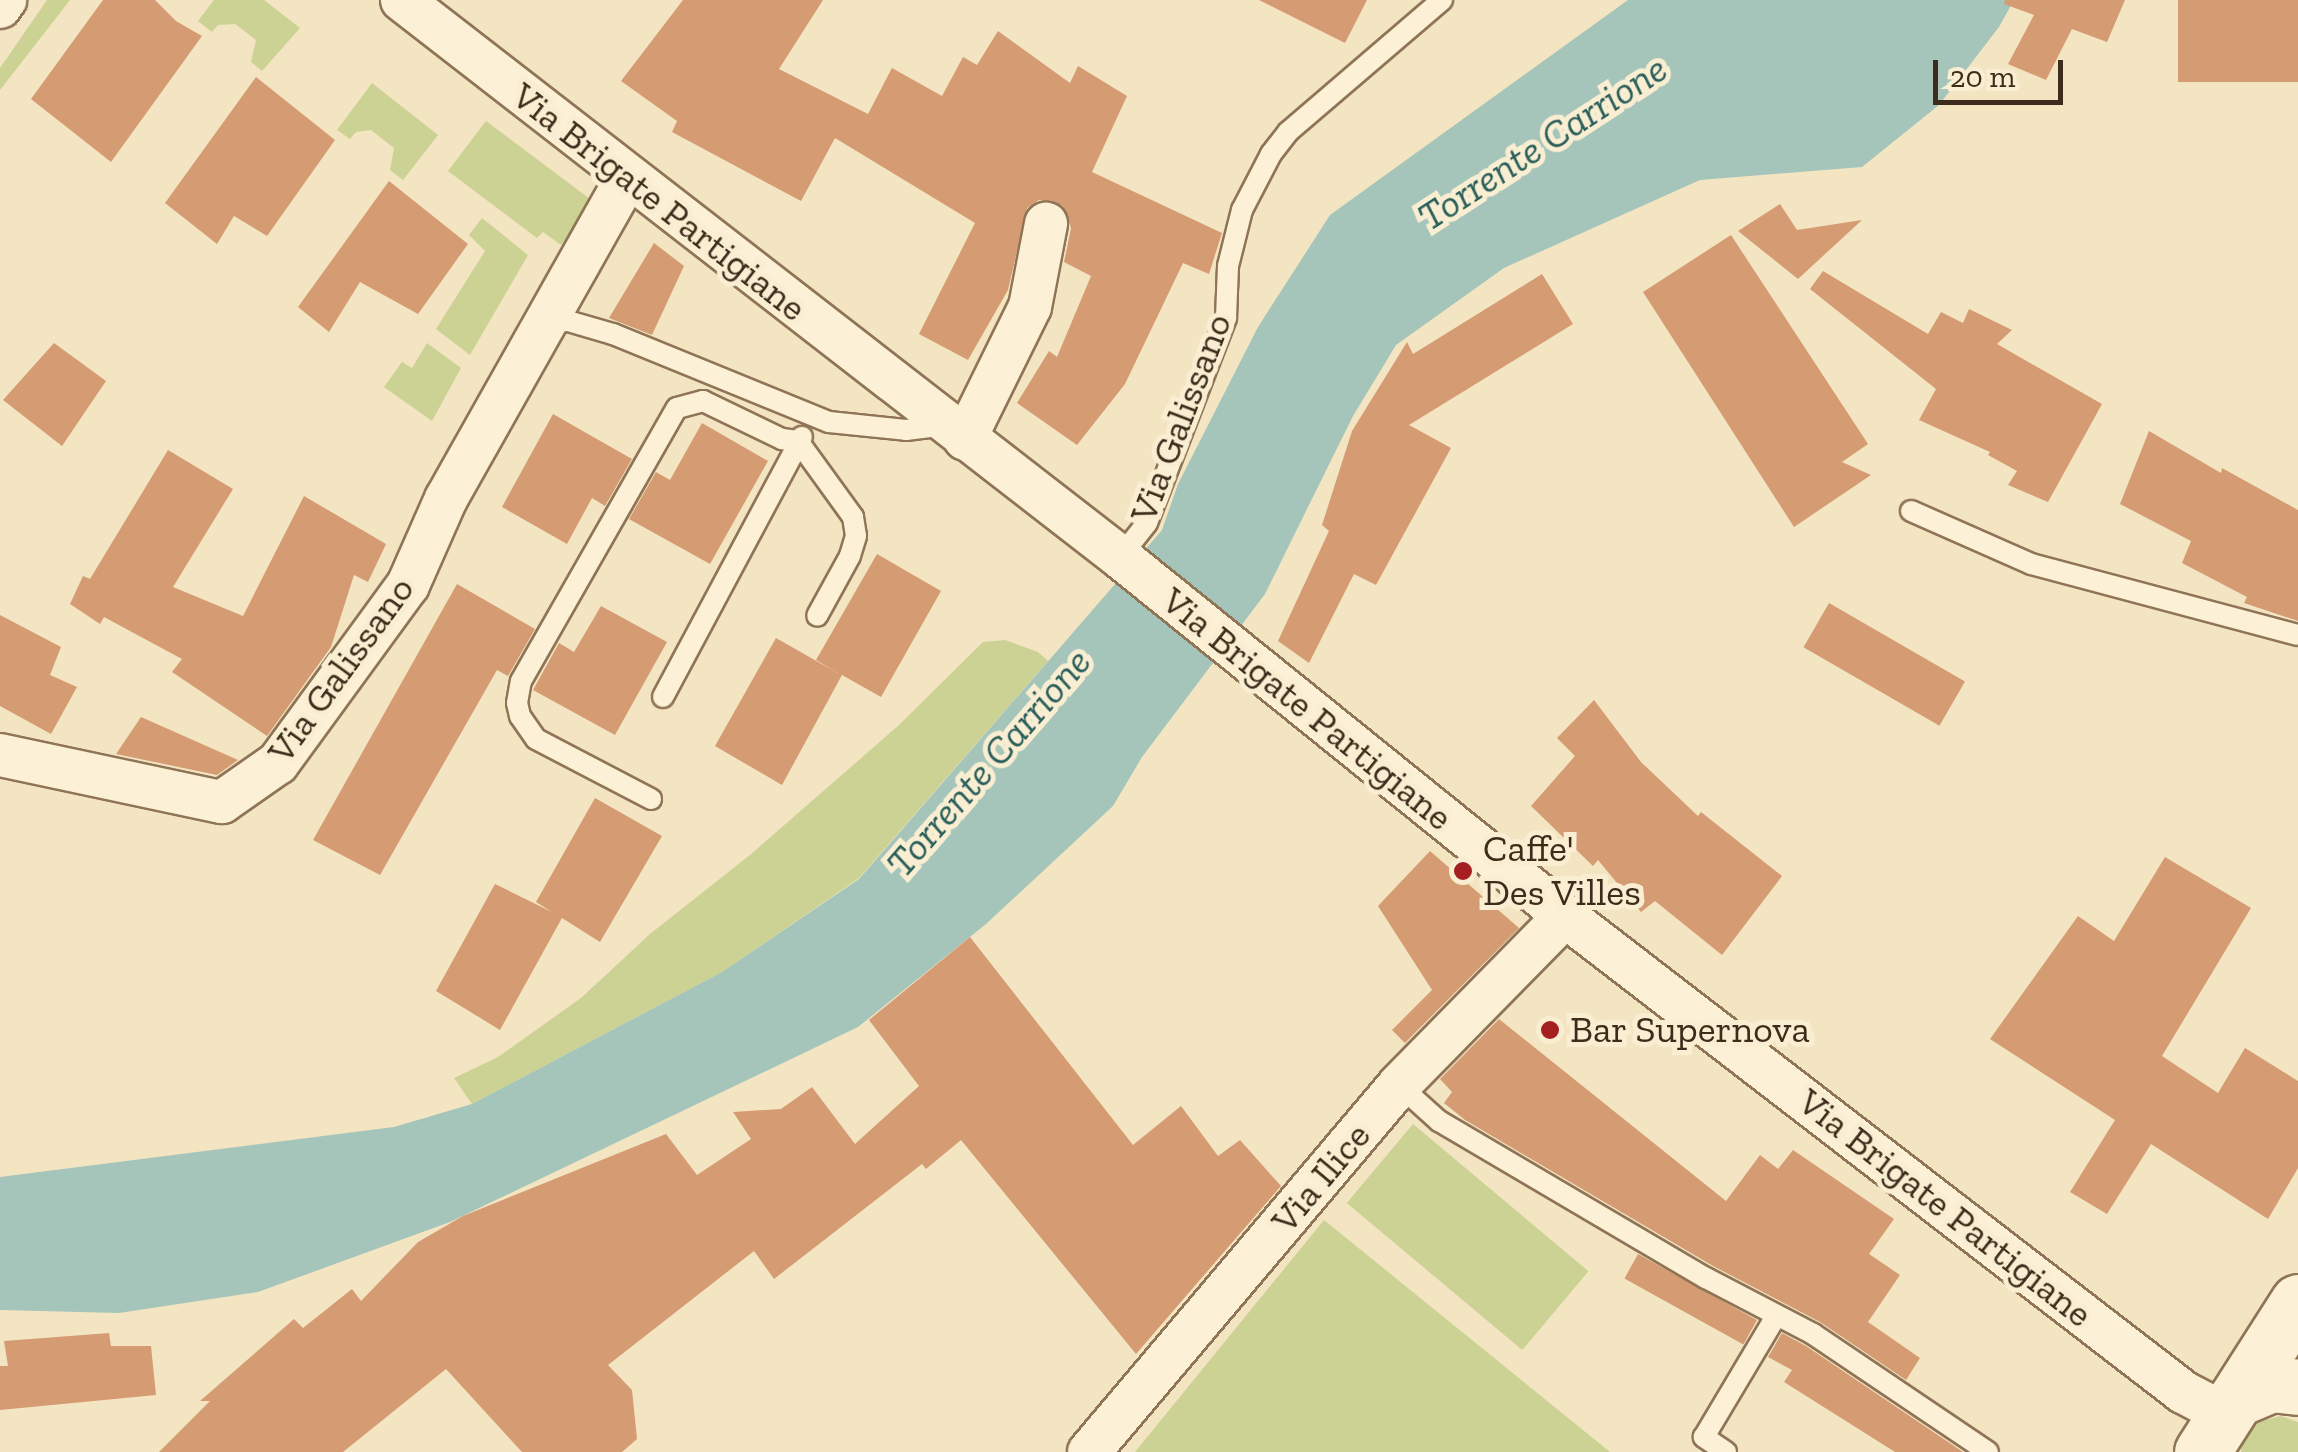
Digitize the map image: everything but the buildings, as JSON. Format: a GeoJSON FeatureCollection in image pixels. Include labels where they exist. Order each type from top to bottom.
{"type":"FeatureCollection","features":[{"type":"Feature","properties":{"kind":"main road"},"geometry":{"type":"LineString","coordinates":[[2217,1429],[2298,1302]]}},
{"type":"Feature","properties":{"kind":"main road"},"geometry":{"type":"LineString","coordinates":[[2217,1429],[2271,1384],[2298,1387]]}},
{"type":"Feature","properties":{"kind":"street"},"geometry":{"type":"LineString","coordinates":[[0,7],[4,0]]}},
{"type":"Feature","properties":{"kind":"street","name":"Via Brigate Partigiane"},"geometry":{"type":"LineString","coordinates":[[402,0],[1120,557],[1565,916],[2183,1392],[2217,1429]]}},
{"type":"Feature","properties":{"kind":"street","name":"Via Galissano"},"geometry":{"type":"LineString","coordinates":[[0,754],[222,802],[278,763],[408,586],[446,499],[627,178]]}},
{"type":"Feature","properties":{"kind":"street"},"geometry":{"type":"LineString","coordinates":[[956,432],[1030,307],[1046,224]]}},
{"type":"Feature","properties":{"kind":"street","name":"Via Ilice"},"geometry":{"type":"LineString","coordinates":[[1089,1452],[1399,1085],[1565,916]]}},
{"type":"Feature","properties":{"kind":"lane","name":"Via Galissano"},"geometry":{"type":"LineString","coordinates":[[1120,557],[1147,523],[1226,318],[1228,266],[1242,210],[1271,154],[1288,132],[1442,0]]}},
{"type":"Feature","properties":{"kind":"lane"},"geometry":{"type":"LineString","coordinates":[[549,322],[568,321],[613,334],[829,422],[956,432]]}},
{"type":"Feature","properties":{"kind":"lane"},"geometry":{"type":"LineString","coordinates":[[651,799],[536,739],[520,716],[522,682],[677,408],[704,401],[782,439],[798,442],[853,517],[856,536],[817,616]]}},
{"type":"Feature","properties":{"kind":"lane"},"geometry":{"type":"LineString","coordinates":[[663,697],[791,464],[798,442],[808,430],[829,422]]}},
{"type":"Feature","properties":{"kind":"lane"},"geometry":{"type":"LineString","coordinates":[[1912,511],[2046,569],[2298,635]]}},
{"type":"Feature","properties":{"kind":"lane"},"geometry":{"type":"LineString","coordinates":[[1399,1085],[1439,1120],[1844,1353],[1988,1452]]}},
{"type":"Feature","properties":{"kind":"lane"},"geometry":{"type":"LineString","coordinates":[[1726,1452],[1704,1437],[1776,1316]]}},
{"type":"Feature","properties":{"kind":"green space"},"geometry":{"type":"Polygon","coordinates":[[[47,0],[70,0],[0,90],[0,68],[47,0]]]}},
{"type":"Feature","properties":{"kind":"green space"},"geometry":{"type":"Polygon","coordinates":[[[214,0],[264,0],[300,28],[262,71],[251,62],[256,40],[235,24],[218,25],[212,32],[198,21],[214,0]]]}},
{"type":"Feature","properties":{"kind":"green space"},"geometry":{"type":"Polygon","coordinates":[[[372,83],[438,135],[403,180],[390,170],[394,148],[371,130],[356,132],[350,139],[337,130],[372,83]]]}},
{"type":"Feature","properties":{"kind":"green space"},"geometry":{"type":"Polygon","coordinates":[[[486,121],[594,202],[561,245],[543,232],[537,238],[448,171],[486,121]]]}},
{"type":"Feature","properties":{"kind":"green space"},"geometry":{"type":"Polygon","coordinates":[[[482,218],[528,255],[470,355],[436,329],[485,251],[469,235],[482,218]]]}},
{"type":"Feature","properties":{"kind":"green space"},"geometry":{"type":"Polygon","coordinates":[[[427,343],[461,368],[432,421],[384,387],[402,362],[412,368],[427,343]]]}},
{"type":"Feature","properties":{"kind":"green space"},"geometry":{"type":"Polygon","coordinates":[[[1005,640],[1038,652],[1048,661],[859,878],[722,972],[472,1104],[454,1078],[498,1057],[581,998],[650,934],[750,855],[899,725],[983,642],[1005,640]]]}},
{"type":"Feature","properties":{"kind":"green space"},"geometry":{"type":"Polygon","coordinates":[[[1413,1124],[1588,1271],[1522,1350],[1347,1203],[1413,1124]]]}},
{"type":"Feature","properties":{"kind":"green space"},"geometry":{"type":"Polygon","coordinates":[[[1324,1220],[1610,1452],[1135,1452],[1324,1220]]]}},
{"type":"Feature","properties":{"kind":"green space"},"geometry":{"type":"Polygon","coordinates":[[[2281,1416],[2298,1422],[2298,1452],[2241,1452],[2242,1441],[2257,1422],[2281,1416]]]}},
{"type":"Feature","properties":{"kind":"water","name":"Torrente Carrione"},"geometry":{"type":"Polygon","coordinates":[[[1628,0],[2014,0],[1999,27],[1939,105],[1862,167],[1700,180],[1504,268],[1396,345],[1353,416],[1265,594],[1142,757],[1113,806],[986,924],[858,1027],[450,1222],[258,1292],[119,1313],[0,1310],[0,1177],[394,1127],[472,1104],[722,972],[859,879],[1162,530],[1178,484],[1258,327],[1330,215],[1628,0]]]}},
{"type":"Feature","properties":{"kind":"place","name":"Caffe' Des Villes"},"geometry":{"type":"Point","coordinates":[1463,871]}},
{"type":"Feature","properties":{"kind":"place","name":"Bar Supernova"},"geometry":{"type":"Point","coordinates":[1550,1030]}}]}
